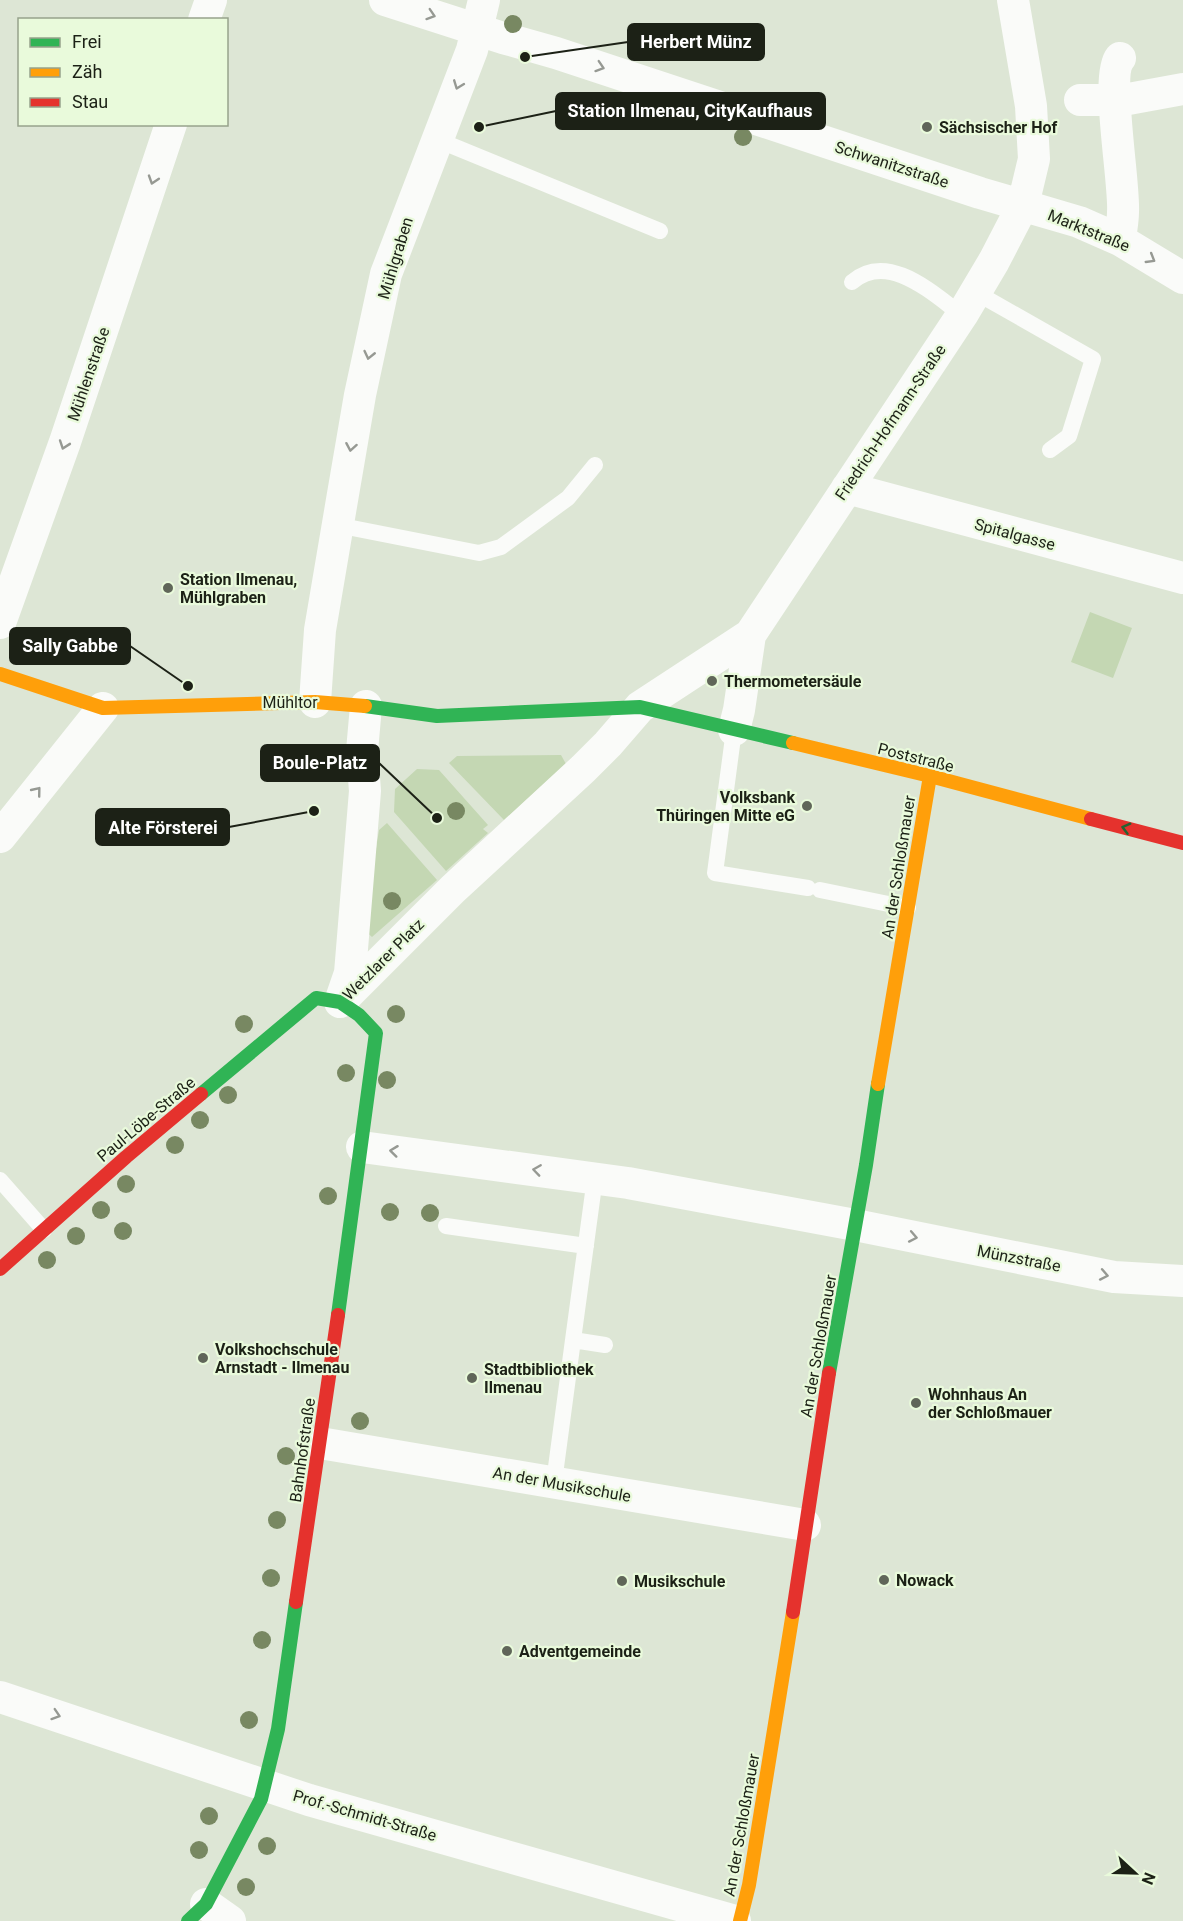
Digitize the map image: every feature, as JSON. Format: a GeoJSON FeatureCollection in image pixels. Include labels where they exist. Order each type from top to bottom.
{"type":"FeatureCollection","features":[{"type":"Feature","properties":{"kind":"street"},"geometry":{"type":"LineString","coordinates":[[205,18],[211,0]]}},
{"type":"Feature","properties":{"kind":"street","name":"Schwanitzstraße"},"geometry":{"type":"LineString","coordinates":[[385,0],[481,15],[556,53],[1023,205]]}},
{"type":"Feature","properties":{"kind":"street","name":"Friedrich-Hofmann-Straße"},"geometry":{"type":"LineString","coordinates":[[640,707],[750,635],[969,304],[1023,205],[1034,159],[1031,106],[1013,0]]}},
{"type":"Feature","properties":{"kind":"street","name":"Mühlgraben"},"geometry":{"type":"LineString","coordinates":[[315,702],[320,630],[339,512],[360,395],[386,274],[438,140],[481,15]]}},
{"type":"Feature","properties":{"kind":"street"},"geometry":{"type":"LineString","coordinates":[[1120,58],[1115,63],[1124,211],[1120,240]]}},
{"type":"Feature","properties":{"kind":"street"},"geometry":{"type":"LineString","coordinates":[[1080,100],[1119,100],[1183,89]]}},
{"type":"Feature","properties":{"kind":"street","name":"Mühlenstraße"},"geometry":{"type":"LineString","coordinates":[[0,623],[65,442],[170,126]]}},
{"type":"Feature","properties":{"kind":"street","name":"Marktstraße"},"geometry":{"type":"LineString","coordinates":[[1023,205],[1079,222],[1120,240],[1183,278]]}},
{"type":"Feature","properties":{"kind":"street","name":"Spitalgasse"},"geometry":{"type":"LineString","coordinates":[[847,488],[1183,578]]}},
{"type":"Feature","properties":{"kind":"street","name":"Friedrich-Hofmann-Straße"},"geometry":{"type":"LineString","coordinates":[[734,730],[750,635]]}},
{"type":"Feature","properties":{"kind":"street","name":"Mühltor"},"geometry":{"type":"LineString","coordinates":[[0,674],[103,708],[315,702],[366,706],[437,716],[640,707]]}},
{"type":"Feature","properties":{"kind":"street","name":"Wetzlarer Platz"},"geometry":{"type":"LineString","coordinates":[[328,1000],[350,973],[365,791],[362,751],[366,706]]}},
{"type":"Feature","properties":{"kind":"street","name":"Poststraße"},"geometry":{"type":"LineString","coordinates":[[640,707],[930,776],[1183,843]]}},
{"type":"Feature","properties":{"kind":"street","name":"Wetzlarer Platz"},"geometry":{"type":"LineString","coordinates":[[328,1000],[583,769],[640,707]]}},
{"type":"Feature","properties":{"kind":"street"},"geometry":{"type":"LineString","coordinates":[[0,837],[103,708]]}},
{"type":"Feature","properties":{"kind":"street","name":"An der Schloßmauer"},"geometry":{"type":"LineString","coordinates":[[740,1921],[749,1885],[777,1717],[805,1524],[930,776]]}},
{"type":"Feature","properties":{"kind":"street","name":"Bahnhofstraße"},"geometry":{"type":"LineString","coordinates":[[208,1915],[261,1799],[278,1729],[362,1147],[376,1033],[359,1015],[328,1000]]}},
{"type":"Feature","properties":{"kind":"street","name":"Paul-Löbe-Straße"},"geometry":{"type":"LineString","coordinates":[[0,1269],[126,1157],[328,1000]]}},
{"type":"Feature","properties":{"kind":"street","name":"Münzstraße"},"geometry":{"type":"LineString","coordinates":[[362,1147],[595,1178],[855,1225],[1114,1277],[1183,1281]]}},
{"type":"Feature","properties":{"kind":"street","name":"An der Musikschule"},"geometry":{"type":"LineString","coordinates":[[320,1443],[805,1524]]}},
{"type":"Feature","properties":{"kind":"street","name":"Prof.-Schmidt-Straße"},"geometry":{"type":"LineString","coordinates":[[0,1696],[309,1800],[735,1921]]}},
{"type":"Feature","properties":{"kind":"lane"},"geometry":{"type":"LineString","coordinates":[[438,140],[660,231]]}},
{"type":"Feature","properties":{"kind":"lane"},"geometry":{"type":"LineString","coordinates":[[852,282],[861,274],[875,270],[898,274],[1093,359],[1069,436],[1050,450]]}},
{"type":"Feature","properties":{"kind":"lane"},"geometry":{"type":"LineString","coordinates":[[339,512],[479,553],[501,547],[568,498],[595,465]]}},
{"type":"Feature","properties":{"kind":"lane"},"geometry":{"type":"LineString","coordinates":[[734,730],[715,873],[814,889],[908,908]]}},
{"type":"Feature","properties":{"kind":"lane"},"geometry":{"type":"LineString","coordinates":[[554,1482],[595,1178]]}},
{"type":"Feature","properties":{"kind":"lane"},"geometry":{"type":"LineString","coordinates":[[0,1180],[44,1230]]}},
{"type":"Feature","properties":{"kind":"lane"},"geometry":{"type":"LineString","coordinates":[[446,1226],[586,1246]]}},
{"type":"Feature","properties":{"kind":"lane"},"geometry":{"type":"LineString","coordinates":[[573,1341],[605,1345]]}},
{"type":"Feature","properties":{"kind":"green space"},"geometry":{"type":"Polygon","coordinates":[[[1090,612],[1132,628],[1113,678],[1071,662],[1090,612]]]}},
{"type":"Feature","properties":{"kind":"green space"},"geometry":{"type":"Polygon","coordinates":[[[561,755],[566,764],[504,820],[449,763],[457,756],[561,755]]]}},
{"type":"Feature","properties":{"kind":"green space"},"geometry":{"type":"Polygon","coordinates":[[[417,769],[439,770],[488,825],[483,829],[488,833],[446,871],[394,812],[395,789],[417,769]]]}},
{"type":"Feature","properties":{"kind":"green space"},"geometry":{"type":"Polygon","coordinates":[[[387,823],[437,880],[372,937],[363,929],[379,830],[387,823]]]}},
{"type":"Feature","properties":{"kind":"traffic: fast"},"geometry":{"type":"LineString","coordinates":[[365,706],[437,716],[640,707],[793,743]]}},
{"type":"Feature","properties":{"kind":"traffic: fast"},"geometry":{"type":"LineString","coordinates":[[201,1094],[316,998],[340,1002],[359,1015],[376,1033],[338,1315]]}},
{"type":"Feature","properties":{"kind":"traffic: fast"},"geometry":{"type":"LineString","coordinates":[[829,1373],[878,1084]]}},
{"type":"Feature","properties":{"kind":"traffic: fast"},"geometry":{"type":"LineString","coordinates":[[188,1921],[206,1904],[261,1799],[278,1729],[296,1602]]}},
{"type":"Feature","properties":{"kind":"traffic: slow"},"geometry":{"type":"LineString","coordinates":[[0,674],[103,708],[315,702],[365,706]]}},
{"type":"Feature","properties":{"kind":"traffic: slow"},"geometry":{"type":"LineString","coordinates":[[793,743],[930,776],[1091,819]]}},
{"type":"Feature","properties":{"kind":"traffic: slow"},"geometry":{"type":"LineString","coordinates":[[878,1084],[930,776]]}},
{"type":"Feature","properties":{"kind":"traffic: slow"},"geometry":{"type":"LineString","coordinates":[[740,1921],[749,1885],[793,1612]]}},
{"type":"Feature","properties":{"kind":"traffic: jam"},"geometry":{"type":"LineString","coordinates":[[1091,819],[1183,843]]}},
{"type":"Feature","properties":{"kind":"traffic: jam"},"geometry":{"type":"LineString","coordinates":[[0,1269],[201,1094]]}},
{"type":"Feature","properties":{"kind":"traffic: jam"},"geometry":{"type":"LineString","coordinates":[[296,1602],[338,1315]]}},
{"type":"Feature","properties":{"kind":"traffic: jam"},"geometry":{"type":"LineString","coordinates":[[793,1612],[829,1373]]}},
{"type":"Feature","properties":{"kind":"place","name":"Herbert Münz"},"geometry":{"type":"Point","coordinates":[525,57]}},
{"type":"Feature","properties":{"kind":"place","name":"Station Ilmenau, CityKaufhaus"},"geometry":{"type":"Point","coordinates":[479,127]}},
{"type":"Feature","properties":{"kind":"place","name":"Sächsischer Hof"},"geometry":{"type":"Point","coordinates":[927,127]}},
{"type":"Feature","properties":{"kind":"place","name":"Station Ilmenau, Mühlgraben"},"geometry":{"type":"Point","coordinates":[168,588]}},
{"type":"Feature","properties":{"kind":"place","name":"Thermometersäule"},"geometry":{"type":"Point","coordinates":[712,681]}},
{"type":"Feature","properties":{"kind":"place","name":"Sally Gabbe"},"geometry":{"type":"Point","coordinates":[188,686]}},
{"type":"Feature","properties":{"kind":"place","name":"Volksbank Thüringen Mitte eG"},"geometry":{"type":"Point","coordinates":[807,806]}},
{"type":"Feature","properties":{"kind":"place","name":"Alte Försterei"},"geometry":{"type":"Point","coordinates":[314,811]}},
{"type":"Feature","properties":{"kind":"place","name":"Boule-Platz"},"geometry":{"type":"Point","coordinates":[437,818]}},
{"type":"Feature","properties":{"kind":"place","name":"Volkshochschule Arnstadt - Ilmenau"},"geometry":{"type":"Point","coordinates":[203,1358]}},
{"type":"Feature","properties":{"kind":"place","name":"Stadtbibliothek Ilmenau"},"geometry":{"type":"Point","coordinates":[472,1378]}},
{"type":"Feature","properties":{"kind":"place","name":"Wohnhaus An der Schloßmauer"},"geometry":{"type":"Point","coordinates":[916,1403]}},
{"type":"Feature","properties":{"kind":"place","name":"Nowack"},"geometry":{"type":"Point","coordinates":[884,1580]}},
{"type":"Feature","properties":{"kind":"place","name":"Musikschule"},"geometry":{"type":"Point","coordinates":[622,1581]}},
{"type":"Feature","properties":{"kind":"place","name":"Adventgemeinde"},"geometry":{"type":"Point","coordinates":[507,1651]}}]}
